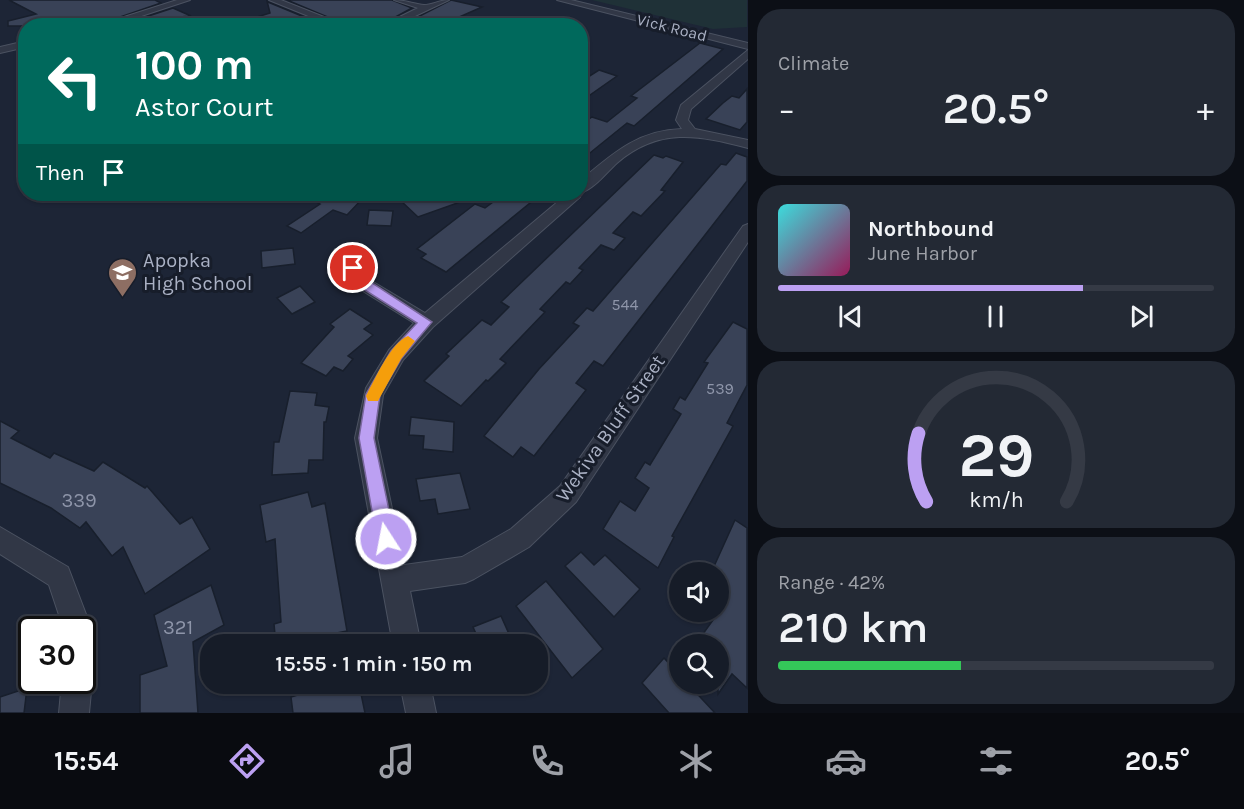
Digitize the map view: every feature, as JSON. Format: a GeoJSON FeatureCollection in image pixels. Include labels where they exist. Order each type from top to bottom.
{"type":"FeatureCollection","features":[{"type":"Feature","properties":{"kind":"street"},"geometry":{"type":"LineString","coordinates":[[126,18],[186,0]]}},
{"type":"Feature","properties":{"kind":"street"},"geometry":{"type":"LineString","coordinates":[[273,0],[321,18]]}},
{"type":"Feature","properties":{"kind":"street"},"geometry":{"type":"LineString","coordinates":[[398,0],[426,8]]}},
{"type":"Feature","properties":{"kind":"street"},"geometry":{"type":"LineString","coordinates":[[403,18],[444,0]]}},
{"type":"Feature","properties":{"kind":"street","name":"Vick Road"},"geometry":{"type":"LineString","coordinates":[[561,0],[747,46]]}},
{"type":"Feature","properties":{"kind":"street","name":"Vick Road"},"geometry":{"type":"LineString","coordinates":[[582,0],[747,41]]}},
{"type":"Feature","properties":{"kind":"street"},"geometry":{"type":"LineString","coordinates":[[0,50],[18,46]]}},
{"type":"Feature","properties":{"kind":"street"},"geometry":{"type":"LineString","coordinates":[[690,132],[682,120],[685,108],[747,52]]}},
{"type":"Feature","properties":{"kind":"street"},"geometry":{"type":"LineString","coordinates":[[698,97],[735,78],[747,67]]}},
{"type":"Feature","properties":{"kind":"street"},"geometry":{"type":"LineString","coordinates":[[588,182],[629,147],[647,138],[690,132],[747,144]]}},
{"type":"Feature","properties":{"kind":"street"},"geometry":{"type":"LineString","coordinates":[[405,634],[366,438],[373,394],[396,355],[426,322],[567,201]]}},
{"type":"Feature","properties":{"kind":"street","name":"Wekiva Bluff Street"},"geometry":{"type":"LineString","coordinates":[[394,580],[465,570],[520,538],[568,494],[747,229]]}},
{"type":"Feature","properties":{"kind":"street"},"geometry":{"type":"LineString","coordinates":[[341,253],[364,284],[426,322]]}},
{"type":"Feature","properties":{"kind":"street"},"geometry":{"type":"LineString","coordinates":[[0,540],[59,576],[73,616]]}},
{"type":"Feature","properties":{"kind":"street"},"geometry":{"type":"LineString","coordinates":[[74,713],[76,694]]}},
{"type":"Feature","properties":{"kind":"street"},"geometry":{"type":"LineString","coordinates":[[417,694],[421,713]]}},
{"type":"Feature","properties":{"kind":"shaded area"},"geometry":{"type":"Polygon","coordinates":[[[592,0],[747,0],[747,27],[713,29],[592,0]]]}},
{"type":"Feature","properties":{"kind":"building"},"geometry":{"type":"Polygon","coordinates":[[[9,0],[155,0],[161,3],[117,18],[20,18],[36,14],[9,0]]]}},
{"type":"Feature","properties":{"kind":"building"},"geometry":{"type":"Polygon","coordinates":[[[287,0],[392,0],[412,8],[394,18],[330,18],[287,0]]]}},
{"type":"Feature","properties":{"kind":"building"},"geometry":{"type":"Polygon","coordinates":[[[451,0],[482,7],[457,18],[416,18],[451,0]]]}},
{"type":"Feature","properties":{"kind":"building"},"geometry":{"type":"Polygon","coordinates":[[[267,1],[307,18],[254,18],[270,13],[267,1]]]}},
{"type":"Feature","properties":{"kind":"building"},"geometry":{"type":"Polygon","coordinates":[[[173,8],[191,16],[168,18],[142,18],[173,8]]]}},
{"type":"Feature","properties":{"kind":"building"},"geometry":{"type":"Polygon","coordinates":[[[18,18],[18,26],[8,26],[8,21],[18,18]]]}},
{"type":"Feature","properties":{"kind":"building"},"geometry":{"type":"Polygon","coordinates":[[[700,43],[723,49],[634,126],[627,123],[588,155],[588,120],[592,117],[607,122],[637,98],[631,96],[700,43]]]}},
{"type":"Feature","properties":{"kind":"building"},"geometry":{"type":"Polygon","coordinates":[[[599,70],[617,76],[588,96],[588,77],[599,70]]]}},
{"type":"Feature","properties":{"kind":"building"},"geometry":{"type":"Polygon","coordinates":[[[747,89],[747,122],[740,130],[706,119],[732,96],[739,98],[747,89]]]}},
{"type":"Feature","properties":{"kind":"building"},"geometry":{"type":"Polygon","coordinates":[[[736,153],[747,157],[747,181],[603,366],[594,361],[576,383],[586,390],[534,456],[521,447],[513,457],[484,436],[539,369],[579,326],[573,323],[587,308],[593,311],[721,164],[726,165],[736,153]]]}},
{"type":"Feature","properties":{"kind":"building"},"geometry":{"type":"Polygon","coordinates":[[[654,155],[663,158],[666,156],[683,162],[661,190],[665,191],[641,216],[633,212],[613,233],[625,238],[614,250],[601,245],[579,268],[583,270],[570,284],[566,282],[540,309],[545,312],[500,359],[506,363],[488,381],[486,380],[461,406],[424,381],[449,356],[446,354],[482,320],[491,325],[509,307],[501,302],[654,155]]]}},
{"type":"Feature","properties":{"kind":"building"},"geometry":{"type":"Polygon","coordinates":[[[315,201],[360,201],[347,215],[333,210],[301,233],[287,226],[320,204],[315,201]]]}},
{"type":"Feature","properties":{"kind":"building"},"geometry":{"type":"Polygon","coordinates":[[[401,201],[463,201],[418,217],[401,201]]]}},
{"type":"Feature","properties":{"kind":"building"},"geometry":{"type":"Polygon","coordinates":[[[494,201],[532,201],[446,272],[421,258],[426,254],[417,249],[475,204],[485,208],[494,201]]]}},
{"type":"Feature","properties":{"kind":"building"},"geometry":{"type":"Polygon","coordinates":[[[369,210],[393,211],[391,226],[367,225],[369,210]]]}},
{"type":"Feature","properties":{"kind":"building"},"geometry":{"type":"Polygon","coordinates":[[[293,248],[295,264],[262,268],[261,251],[293,248]]]}},
{"type":"Feature","properties":{"kind":"building"},"geometry":{"type":"Polygon","coordinates":[[[300,286],[315,302],[292,314],[277,298],[300,286]]]}},
{"type":"Feature","properties":{"kind":"building"},"geometry":{"type":"Polygon","coordinates":[[[350,309],[372,323],[364,329],[373,335],[348,356],[353,359],[343,371],[334,367],[326,376],[301,363],[334,327],[330,324],[350,309]]]}},
{"type":"Feature","properties":{"kind":"building"},"geometry":{"type":"Polygon","coordinates":[[[733,322],[747,329],[747,385],[727,423],[733,426],[672,536],[674,537],[658,568],[603,529],[620,501],[635,511],[649,488],[635,478],[645,462],[650,465],[681,414],[673,409],[680,397],[685,400],[708,363],[704,362],[733,322]]]}},
{"type":"Feature","properties":{"kind":"building"},"geometry":{"type":"Polygon","coordinates":[[[290,391],[317,393],[315,405],[329,407],[326,422],[324,422],[323,460],[309,460],[308,473],[272,475],[274,442],[279,442],[290,391]]]}},
{"type":"Feature","properties":{"kind":"building"},"geometry":{"type":"Polygon","coordinates":[[[411,417],[454,422],[453,452],[423,449],[424,436],[409,435],[411,417]]]}},
{"type":"Feature","properties":{"kind":"building"},"geometry":{"type":"Polygon","coordinates":[[[0,421],[19,431],[11,438],[50,458],[54,453],[94,471],[103,462],[145,488],[147,486],[180,524],[192,517],[210,549],[145,594],[123,547],[112,556],[86,522],[80,528],[51,508],[0,483],[0,421]]]}},
{"type":"Feature","properties":{"kind":"building"},"geometry":{"type":"Polygon","coordinates":[[[460,473],[470,509],[438,514],[435,499],[420,501],[416,479],[460,473]]]}},
{"type":"Feature","properties":{"kind":"building"},"geometry":{"type":"Polygon","coordinates":[[[308,492],[312,507],[325,503],[347,631],[331,634],[275,634],[274,624],[281,622],[275,539],[266,542],[260,505],[308,492]]]}},
{"type":"Feature","properties":{"kind":"building"},"geometry":{"type":"Polygon","coordinates":[[[735,520],[747,528],[747,688],[732,674],[729,678],[729,634],[703,634],[712,622],[729,622],[729,562],[716,562],[735,520]]]}},
{"type":"Feature","properties":{"kind":"building"},"geometry":{"type":"Polygon","coordinates":[[[581,552],[594,565],[605,555],[640,589],[614,617],[565,566],[581,552]]]}},
{"type":"Feature","properties":{"kind":"building"},"geometry":{"type":"Polygon","coordinates":[[[546,581],[603,649],[572,678],[548,647],[548,634],[538,634],[516,606],[546,581]]]}},
{"type":"Feature","properties":{"kind":"building"},"geometry":{"type":"Polygon","coordinates":[[[211,585],[224,625],[208,634],[200,634],[200,638],[193,642],[198,713],[140,713],[140,675],[167,666],[154,615],[211,585]]]}},
{"type":"Feature","properties":{"kind":"building"},"geometry":{"type":"Polygon","coordinates":[[[501,616],[509,634],[476,634],[473,627],[501,616]]]}},
{"type":"Feature","properties":{"kind":"building"},"geometry":{"type":"Polygon","coordinates":[[[664,658],[669,663],[669,694],[697,694],[715,713],[669,713],[642,683],[664,658]]]}},
{"type":"Feature","properties":{"kind":"building"},"geometry":{"type":"Polygon","coordinates":[[[18,691],[18,694],[26,694],[24,713],[0,713],[0,697],[18,691]]]}},
{"type":"Feature","properties":{"kind":"building"},"geometry":{"type":"Polygon","coordinates":[[[301,694],[361,694],[365,713],[293,713],[291,697],[301,694]]]}},
{"type":"Feature","properties":{"kind":"slow traffic"},"geometry":{"type":"LineString","coordinates":[[373,396],[396,355],[408,341]]}},
{"type":"Feature","properties":{"kind":"place","name":"Apopka High School"},"geometry":{"type":"Point","coordinates":[122,298]}},
{"type":"Feature","properties":{"kind":"route"},"geometry":{"type":"LineString","coordinates":[[353,268],[364,284],[426,322],[396,355],[373,394],[366,438],[386,539]]}}]}
